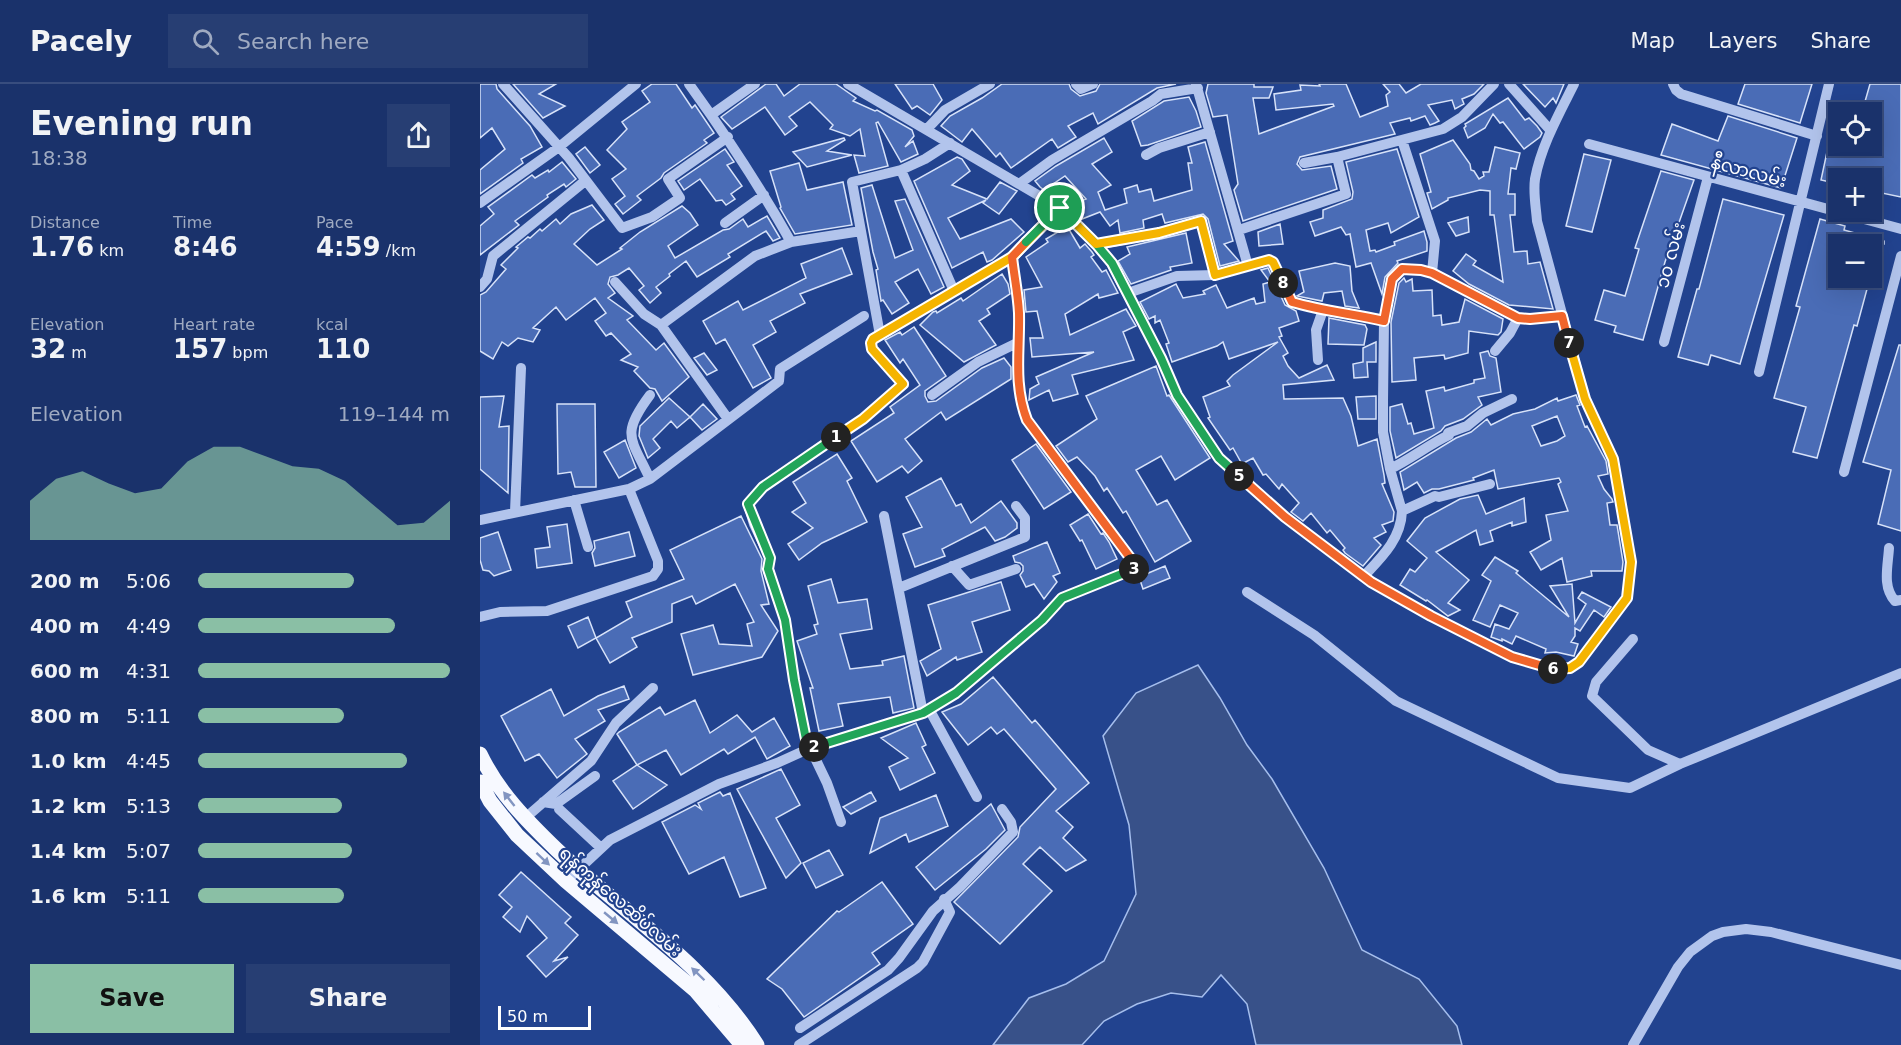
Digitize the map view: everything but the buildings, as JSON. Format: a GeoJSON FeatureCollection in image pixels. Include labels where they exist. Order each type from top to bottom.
{"type":"FeatureCollection","features":[{"type":"Feature","properties":{"kind":"main road"},"geometry":{"type":"LineString","coordinates":[[480,754],[493,779],[524,819],[578,869],[655,933],[738,1017],[757,1045]]}},
{"type":"Feature","properties":{"kind":"main road","name":"ရန်ကုန်လေဆိပ်လမ်း"},"geometry":{"type":"LineString","coordinates":[[481,785],[490,801],[518,835],[566,881],[695,990],[742,1045]]}},
{"type":"Feature","properties":{"kind":"street"},"geometry":{"type":"LineString","coordinates":[[503,84],[559,147],[622,228],[652,217],[680,198],[669,179],[728,137]]}},
{"type":"Feature","properties":{"kind":"street"},"geometry":{"type":"LineString","coordinates":[[480,203],[559,147],[636,84]]}},
{"type":"Feature","properties":{"kind":"street"},"geometry":{"type":"LineString","coordinates":[[689,84],[728,137],[791,242]]}},
{"type":"Feature","properties":{"kind":"street"},"geometry":{"type":"LineString","coordinates":[[711,115],[755,84]]}},
{"type":"Feature","properties":{"kind":"street"},"geometry":{"type":"LineString","coordinates":[[849,84],[1060,208],[1112,263],[1177,395],[1219,458],[1285,517],[1364,576],[1431,616],[1512,657],[1558,670],[1570,668],[1579,662],[1627,598],[1631,562],[1613,459],[1585,399],[1537,221],[1535,181],[1541,158],[1551,131],[1574,84]]}},
{"type":"Feature","properties":{"kind":"street"},"geometry":{"type":"LineString","coordinates":[[927,129],[945,110],[990,84]]}},
{"type":"Feature","properties":{"kind":"street"},"geometry":{"type":"LineString","coordinates":[[1076,84],[1081,89],[1093,84]]}},
{"type":"Feature","properties":{"kind":"street"},"geometry":{"type":"LineString","coordinates":[[1304,163],[1337,158],[1443,129],[1462,117],[1494,84]]}},
{"type":"Feature","properties":{"kind":"street"},"geometry":{"type":"LineString","coordinates":[[1509,84],[1551,131]]}},
{"type":"Feature","properties":{"kind":"street"},"geometry":{"type":"LineString","coordinates":[[1672,84],[1681,94],[1817,136]]}},
{"type":"Feature","properties":{"kind":"street"},"geometry":{"type":"LineString","coordinates":[[1759,372],[1829,84]]}},
{"type":"Feature","properties":{"kind":"street"},"geometry":{"type":"LineString","coordinates":[[1019,184],[1052,160],[1161,94],[1197,86],[1248,266]]}},
{"type":"Feature","properties":{"kind":"street"},"geometry":{"type":"LineString","coordinates":[[1146,155],[1159,148],[1210,132]]}},
{"type":"Feature","properties":{"kind":"street"},"geometry":{"type":"LineString","coordinates":[[1402,140],[1435,241],[1432,273]]}},
{"type":"Feature","properties":{"kind":"street"},"geometry":{"type":"LineString","coordinates":[[880,335],[852,182],[901,170],[925,159],[950,143]]}},
{"type":"Feature","properties":{"kind":"street","name":"နီလာလမ်း"},"geometry":{"type":"LineString","coordinates":[[1589,144],[1901,229]]}},
{"type":"Feature","properties":{"kind":"street"},"geometry":{"type":"LineString","coordinates":[[1239,230],[1346,194],[1337,158]]}},
{"type":"Feature","properties":{"kind":"street"},"geometry":{"type":"LineString","coordinates":[[901,170],[954,291]]}},
{"type":"Feature","properties":{"kind":"street","name":"၁၀ လမ်း"},"geometry":{"type":"LineString","coordinates":[[1664,342],[1708,177]]}},
{"type":"Feature","properties":{"kind":"street"},"geometry":{"type":"LineString","coordinates":[[480,287],[487,279],[493,256],[585,181]]}},
{"type":"Feature","properties":{"kind":"street"},"geometry":{"type":"LineString","coordinates":[[724,223],[764,195]]}},
{"type":"Feature","properties":{"kind":"street"},"geometry":{"type":"LineString","coordinates":[[841,822],[827,783],[808,749],[785,620],[768,569],[770,558],[748,504],[763,487],[863,419],[903,384],[872,349],[873,339],[1012,257],[1060,208]]}},
{"type":"Feature","properties":{"kind":"street"},"geometry":{"type":"LineString","coordinates":[[1096,244],[1159,233],[1201,221],[1215,275]]}},
{"type":"Feature","properties":{"kind":"street"},"geometry":{"type":"LineString","coordinates":[[661,325],[755,256],[791,242],[861,231]]}},
{"type":"Feature","properties":{"kind":"street"},"geometry":{"type":"LineString","coordinates":[[1844,472],[1901,256]]}},
{"type":"Feature","properties":{"kind":"street"},"geometry":{"type":"LineString","coordinates":[[566,881],[610,840],[718,784],[777,763],[808,749],[926,711],[956,693],[1042,620],[1062,598],[1137,567],[1027,420],[1021,402],[1017,357],[1019,313],[1012,257]]}},
{"type":"Feature","properties":{"kind":"street"},"geometry":{"type":"LineString","coordinates":[[1128,293],[1177,276],[1215,275],[1271,261],[1292,302],[1384,321]]}},
{"type":"Feature","properties":{"kind":"street"},"geometry":{"type":"LineString","coordinates":[[1364,576],[1392,545],[1396,538],[1402,511],[1390,469],[1383,432],[1384,321],[1392,279],[1402,269],[1432,273],[1518,318],[1562,316]]}},
{"type":"Feature","properties":{"kind":"street"},"geometry":{"type":"LineString","coordinates":[[615,282],[644,314],[661,325],[728,419]]}},
{"type":"Feature","properties":{"kind":"street"},"geometry":{"type":"LineString","coordinates":[[1318,360],[1316,330],[1323,310]]}},
{"type":"Feature","properties":{"kind":"street"},"geometry":{"type":"LineString","coordinates":[[480,520],[629,489],[650,479],[779,381],[780,369],[864,316]]}},
{"type":"Feature","properties":{"kind":"street"},"geometry":{"type":"LineString","coordinates":[[1495,351],[1510,333],[1518,318]]}},
{"type":"Feature","properties":{"kind":"street"},"geometry":{"type":"LineString","coordinates":[[932,395],[978,363],[1017,343]]}},
{"type":"Feature","properties":{"kind":"street"},"geometry":{"type":"LineString","coordinates":[[515,512],[521,368]]}},
{"type":"Feature","properties":{"kind":"street"},"geometry":{"type":"LineString","coordinates":[[650,395],[636,413],[630,429],[631,437],[650,479]]}},
{"type":"Feature","properties":{"kind":"street"},"geometry":{"type":"LineString","coordinates":[[1390,469],[1449,435],[1448,433],[1467,426],[1483,413],[1512,399]]}},
{"type":"Feature","properties":{"kind":"street"},"geometry":{"type":"LineString","coordinates":[[1402,511],[1435,496],[1439,497],[1490,484]]}},
{"type":"Feature","properties":{"kind":"street"},"geometry":{"type":"LineString","coordinates":[[480,617],[500,612],[547,611],[653,576],[658,569],[658,561],[629,489]]}},
{"type":"Feature","properties":{"kind":"street"},"geometry":{"type":"LineString","coordinates":[[574,500],[588,547]]}},
{"type":"Feature","properties":{"kind":"street"},"geometry":{"type":"LineString","coordinates":[[899,588],[1025,537],[1025,518],[1016,506]]}},
{"type":"Feature","properties":{"kind":"street"},"geometry":{"type":"LineString","coordinates":[[884,516],[926,711],[977,797]]}},
{"type":"Feature","properties":{"kind":"street"},"geometry":{"type":"LineString","coordinates":[[1889,548],[1887,585],[1891,597],[1896,601],[1901,600]]}},
{"type":"Feature","properties":{"kind":"street"},"geometry":{"type":"LineString","coordinates":[[952,567],[969,585],[1016,569]]}},
{"type":"Feature","properties":{"kind":"street"},"geometry":{"type":"LineString","coordinates":[[1247,591],[1314,635],[1396,701],[1558,778],[1630,788],[1680,764],[1901,673]]}},
{"type":"Feature","properties":{"kind":"street"},"geometry":{"type":"LineString","coordinates":[[1633,639],[1596,682],[1592,696],[1648,750],[1680,764]]}},
{"type":"Feature","properties":{"kind":"street"},"geometry":{"type":"LineString","coordinates":[[524,819],[591,761],[616,723],[653,688]]}},
{"type":"Feature","properties":{"kind":"street"},"geometry":{"type":"LineString","coordinates":[[543,802],[556,804],[595,776]]}},
{"type":"Feature","properties":{"kind":"street"},"geometry":{"type":"LineString","coordinates":[[559,809],[601,848]]}},
{"type":"Feature","properties":{"kind":"street"},"geometry":{"type":"LineString","coordinates":[[800,1028],[888,970],[933,911],[960,887],[1013,832],[1011,822],[1002,809]]}},
{"type":"Feature","properties":{"kind":"street"},"geometry":{"type":"LineString","coordinates":[[799,1045],[923,962],[951,912],[944,899]]}},
{"type":"Feature","properties":{"kind":"street"},"geometry":{"type":"LineString","coordinates":[[1633,1045],[1678,967],[1690,952],[1712,936],[1723,932],[1746,928],[1771,932],[1901,965]]}},
{"type":"Feature","properties":{"kind":"street"},"geometry":{"type":"LineString","coordinates":[[866,984],[875,995]]}},
{"type":"Feature","properties":{"kind":"street"},"geometry":{"type":"LineString","coordinates":[[826,1011],[836,1020]]}},
{"type":"Feature","properties":{"kind":"water"},"geometry":{"type":"Polygon","coordinates":[[[1198,665],[1247,745],[1272,779],[1324,868],[1362,950],[1419,979],[1457,1026],[1462,1045],[1256,1045],[1247,1004],[1221,975],[1202,997],[1171,993],[1137,1004],[1104,1021],[1082,1045],[993,1045],[1029,998],[1066,984],[1104,961],[1136,894],[1129,825],[1103,736],[1136,693],[1198,665]]]}},
{"type":"Feature","properties":{"kind":"route"},"geometry":{"type":"LineString","coordinates":[[1060,208],[1012,257],[873,339],[872,349],[903,384],[863,419],[763,487],[748,504],[754,524],[770,558],[768,569],[785,620],[808,749],[923,713],[956,693],[1042,620],[1062,598],[1137,567],[1027,420],[1021,402],[1017,357],[1019,313],[1012,257],[1012,256],[1060,208],[1112,263],[1161,358],[1177,395],[1197,428],[1219,458],[1285,517],[1371,582],[1431,616],[1512,657],[1537,666],[1558,670],[1570,668],[1579,662],[1627,598],[1631,562],[1613,459],[1608,444],[1585,399],[1562,316],[1518,318],[1432,273],[1412,269],[1402,269],[1392,279],[1384,321],[1323,310],[1292,302],[1273,262],[1269,260],[1215,275],[1201,221],[1159,233],[1096,244],[1060,208]]}}]}
